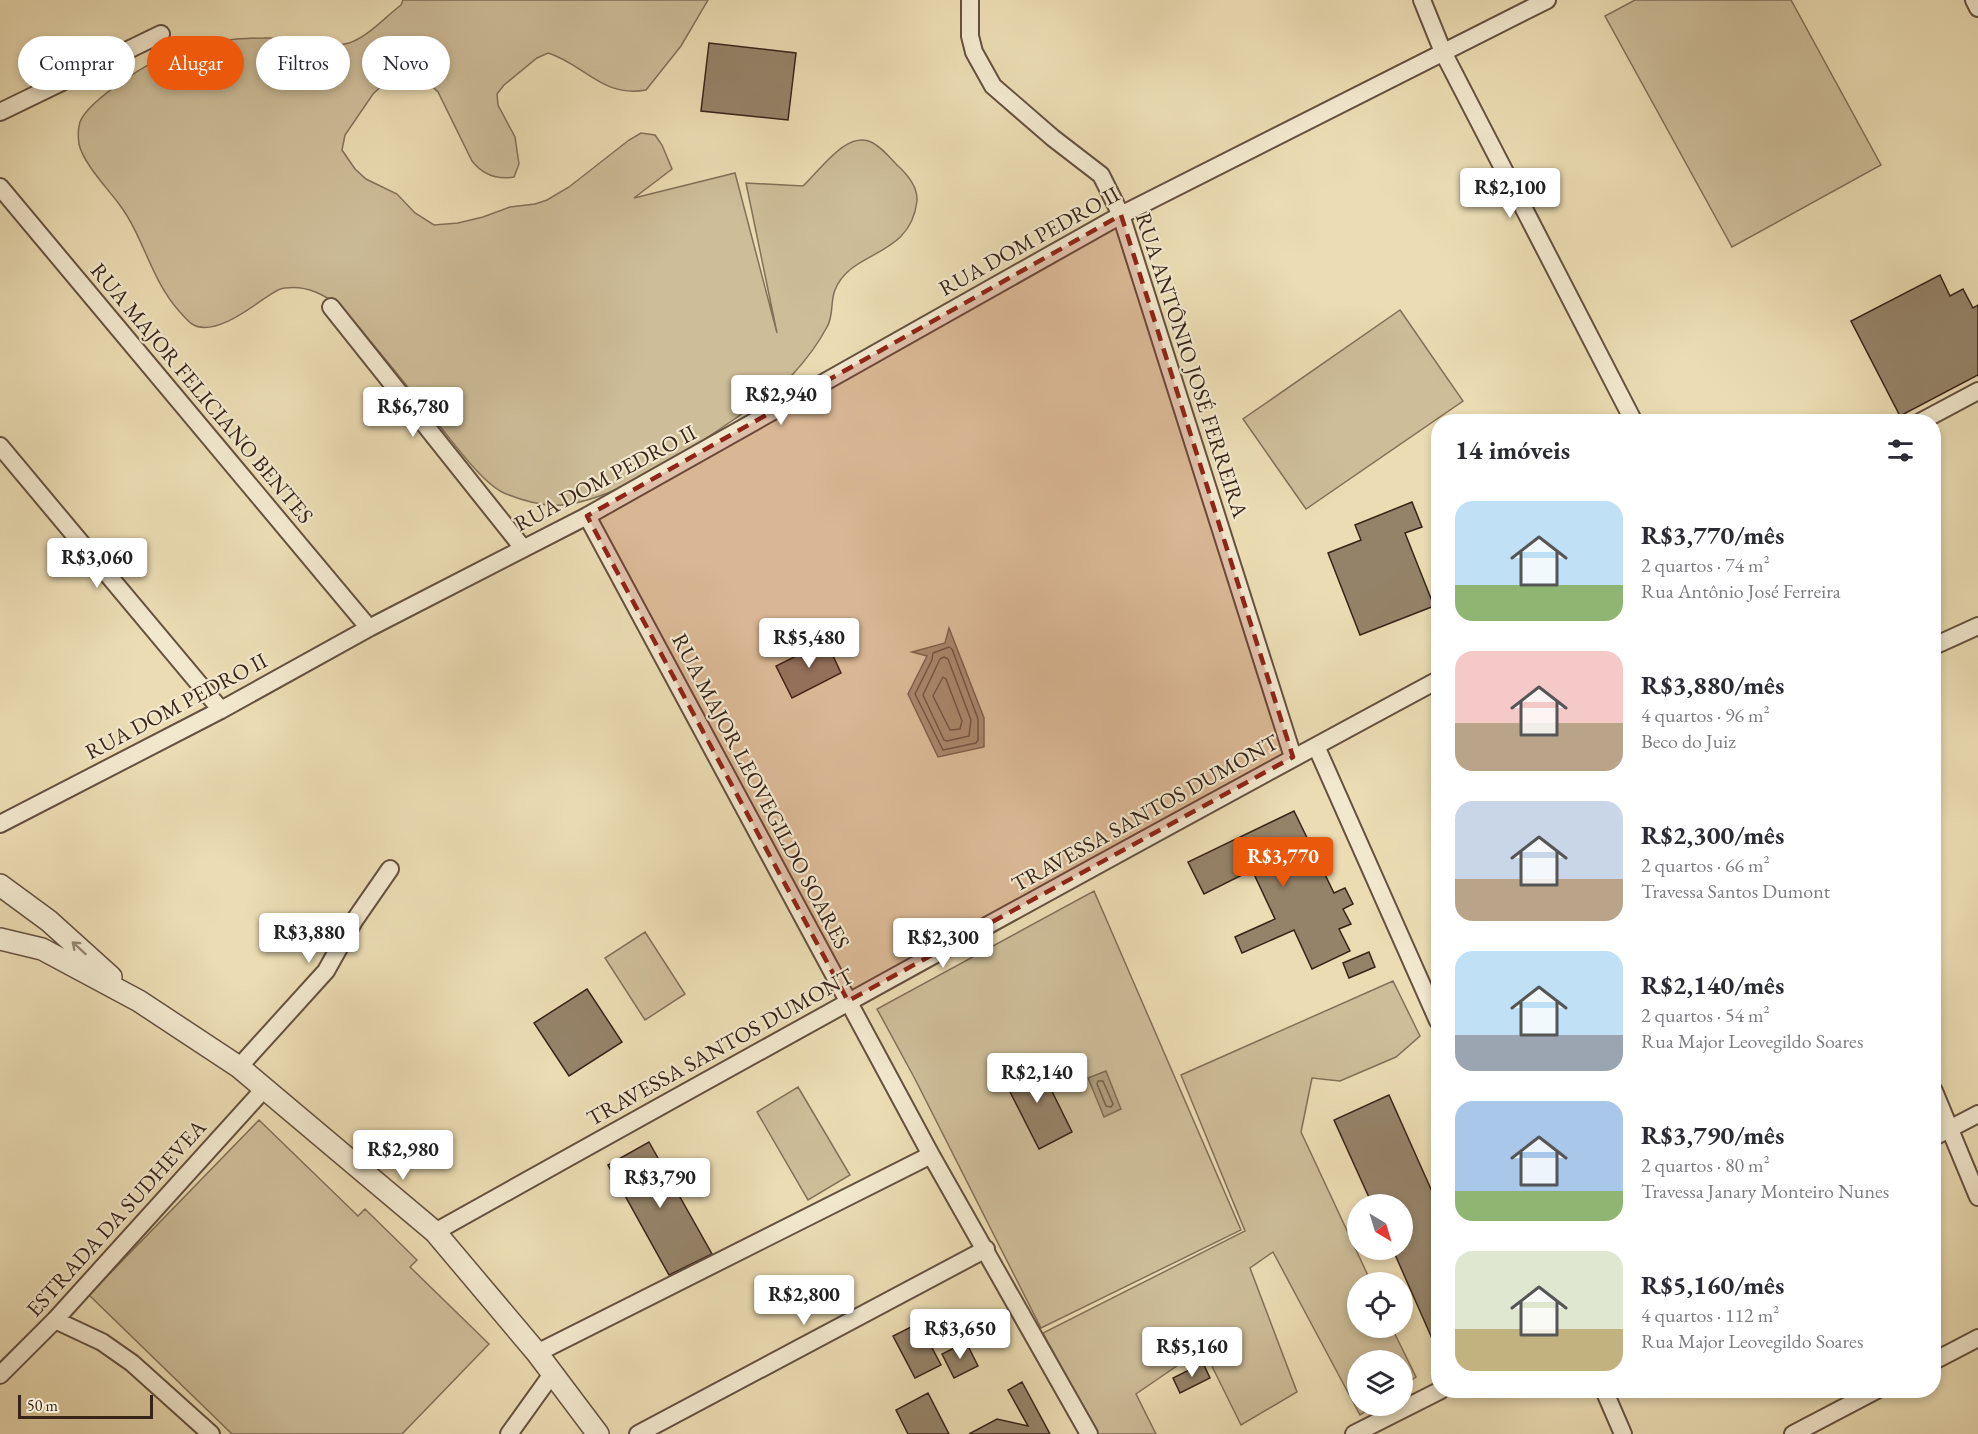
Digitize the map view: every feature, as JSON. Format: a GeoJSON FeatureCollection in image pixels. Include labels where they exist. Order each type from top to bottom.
{"type":"FeatureCollection","features":[{"type":"Feature","properties":{"kind":"street","name":"RUA ANTÔNIO JOSÉ FERREIRA"},"geometry":{"type":"LineString","coordinates":[[970,0],[970,36],[974,52],[993,86],[1053,138],[1101,175],[1121,214],[1293,757]]}},
{"type":"Feature","properties":{"kind":"street"},"geometry":{"type":"LineString","coordinates":[[1422,0],[1443,52],[1630,414]]}},
{"type":"Feature","properties":{"kind":"street","name":"RUA DOM PEDRO II"},"geometry":{"type":"LineString","coordinates":[[0,824],[221,710],[369,628],[587,516],[1121,214],[1547,0]]}},
{"type":"Feature","properties":{"kind":"street"},"geometry":{"type":"LineString","coordinates":[[1974,0],[1978,8]]}},
{"type":"Feature","properties":{"kind":"street"},"geometry":{"type":"LineString","coordinates":[[0,111],[161,34]]}},
{"type":"Feature","properties":{"kind":"street","name":"RUA MAJOR FELICIANO BENTES"},"geometry":{"type":"LineString","coordinates":[[0,187],[369,628]]}},
{"type":"Feature","properties":{"kind":"street"},"geometry":{"type":"LineString","coordinates":[[331,307],[523,548]]}},
{"type":"Feature","properties":{"kind":"street"},"geometry":{"type":"LineString","coordinates":[[1935,414],[1978,391]]}},
{"type":"Feature","properties":{"kind":"street"},"geometry":{"type":"LineString","coordinates":[[0,446],[221,710]]}},
{"type":"Feature","properties":{"kind":"street","name":"RUA MAJOR LEOVEGILDO SOARES"},"geometry":{"type":"LineString","coordinates":[[587,516],[931,1155],[1089,1434]]}},
{"type":"Feature","properties":{"kind":"street"},"geometry":{"type":"LineString","coordinates":[[1941,643],[1978,626]]}},
{"type":"Feature","properties":{"kind":"street","name":"TRAVESSA SANTOS DUMONT"},"geometry":{"type":"LineString","coordinates":[[435,1232],[848,1001],[1431,684]]}},
{"type":"Feature","properties":{"kind":"street"},"geometry":{"type":"LineString","coordinates":[[1316,746],[1431,1005]]}},
{"type":"Feature","properties":{"kind":"street"},"geometry":{"type":"LineString","coordinates":[[239,1067],[326,971],[354,921],[390,869]]}},
{"type":"Feature","properties":{"kind":"street"},"geometry":{"type":"LineString","coordinates":[[0,885],[49,921],[139,1001]]}},
{"type":"Feature","properties":{"kind":"street"},"geometry":{"type":"LineString","coordinates":[[0,939],[42,949],[139,1001],[239,1067],[435,1232],[537,1353],[598,1434]]}},
{"type":"Feature","properties":{"kind":"street","name":"ESTRADA DA SUDHEVEA"},"geometry":{"type":"LineString","coordinates":[[1,1373],[55,1320],[264,1089]]}},
{"type":"Feature","properties":{"kind":"street"},"geometry":{"type":"LineString","coordinates":[[1941,1109],[1978,1197]]}},
{"type":"Feature","properties":{"kind":"street"},"geometry":{"type":"LineString","coordinates":[[1941,1133],[1978,1114]]}},
{"type":"Feature","properties":{"kind":"street"},"geometry":{"type":"LineString","coordinates":[[537,1353],[931,1155]]}},
{"type":"Feature","properties":{"kind":"street"},"geometry":{"type":"LineString","coordinates":[[638,1434],[986,1249]]}},
{"type":"Feature","properties":{"kind":"street"},"geometry":{"type":"LineString","coordinates":[[55,1320],[102,1342],[132,1363],[211,1434]]}},
{"type":"Feature","properties":{"kind":"street"},"geometry":{"type":"LineString","coordinates":[[1941,1357],[1978,1338]]}},
{"type":"Feature","properties":{"kind":"street"},"geometry":{"type":"LineString","coordinates":[[509,1434],[552,1374]]}},
{"type":"Feature","properties":{"kind":"street"},"geometry":{"type":"LineString","coordinates":[[1354,1434],[1431,1395]]}},
{"type":"Feature","properties":{"kind":"street"},"geometry":{"type":"LineString","coordinates":[[1607,1398],[1623,1434]]}},
{"type":"Feature","properties":{"kind":"street"},"geometry":{"type":"LineString","coordinates":[[1793,1434],[1862,1398]]}},
{"type":"Feature","properties":{"kind":"highlighted area"},"geometry":{"type":"Polygon","coordinates":[[[1121,215],[1293,757],[848,1001],[587,516],[1121,215]]]}},
{"type":"Feature","properties":{"kind":"shaded area"},"geometry":{"type":"Polygon","coordinates":[[[403,0],[708,0],[681,46],[646,90],[631,91],[605,85],[561,58],[548,53],[537,58],[504,85],[497,94],[498,105],[515,137],[519,164],[514,177],[501,178],[485,173],[472,161],[436,90],[450,90],[450,36],[363,36],[401,5],[403,0]]]}},
{"type":"Feature","properties":{"kind":"shaded area"},"geometry":{"type":"Polygon","coordinates":[[[1635,0],[1791,0],[1881,165],[1732,247],[1605,16],[1635,0]]]}},
{"type":"Feature","properties":{"kind":"shaded area"},"geometry":{"type":"Polygon","coordinates":[[[362,37],[362,90],[377,90],[345,135],[342,150],[355,169],[366,179],[397,194],[415,213],[434,225],[458,223],[510,207],[547,200],[569,187],[629,140],[641,133],[655,135],[672,169],[634,198],[735,173],[777,333],[746,183],[803,186],[836,152],[856,141],[866,140],[882,149],[911,181],[917,196],[912,220],[903,234],[892,244],[854,267],[843,277],[835,290],[831,318],[820,339],[793,374],[766,397],[678,456],[612,491],[591,499],[562,505],[528,501],[504,493],[487,481],[343,308],[322,295],[301,288],[282,288],[240,315],[219,325],[200,327],[190,323],[161,285],[128,217],[81,151],[78,133],[80,122],[86,113],[110,90],[135,90],[135,73],[147,66],[147,90],[244,90],[244,39],[256,39],[256,90],[350,90],[350,43],[362,37]]]}},
{"type":"Feature","properties":{"kind":"shaded area"},"geometry":{"type":"Polygon","coordinates":[[[1400,310],[1463,401],[1444,414],[1431,414],[1431,423],[1306,509],[1243,419],[1400,310]]]}},
{"type":"Feature","properties":{"kind":"shaded area"},"geometry":{"type":"Polygon","coordinates":[[[1094,891],[1241,1230],[1041,1328],[877,1009],[1094,891]]]}},
{"type":"Feature","properties":{"kind":"shaded area"},"geometry":{"type":"Polygon","coordinates":[[[645,932],[685,994],[645,1020],[605,958],[645,932]]]}},
{"type":"Feature","properties":{"kind":"shaded area"},"geometry":{"type":"Polygon","coordinates":[[[1393,981],[1420,1036],[1396,1057],[1340,1081],[1312,1078],[1301,1132],[1347,1231],[1347,1260],[1361,1260],[1366,1272],[1347,1272],[1347,1338],[1397,1338],[1403,1350],[1347,1350],[1347,1391],[1273,1252],[1250,1268],[1297,1392],[1241,1425],[1203,1348],[1136,1394],[1156,1434],[1098,1434],[1043,1333],[1245,1231],[1181,1075],[1393,981]]]}},
{"type":"Feature","properties":{"kind":"shaded area"},"geometry":{"type":"Polygon","coordinates":[[[798,1087],[850,1175],[808,1200],[757,1112],[798,1087]]]}},
{"type":"Feature","properties":{"kind":"shaded area"},"geometry":{"type":"Polygon","coordinates":[[[259,1120],[358,1216],[365,1209],[417,1260],[410,1267],[489,1344],[402,1434],[232,1434],[89,1295],[259,1120]]]}},
{"type":"Feature","properties":{"kind":"water"},"geometry":{"type":"Polygon","coordinates":[[[949,628],[984,718],[984,747],[938,757],[908,694],[927,656],[912,652],[945,643],[949,628]]]}},
{"type":"Feature","properties":{"kind":"water"},"geometry":{"type":"Polygon","coordinates":[[[1106,1071],[1121,1109],[1104,1117],[1088,1078],[1106,1071]]]}},
{"type":"Feature","properties":{"kind":"building"},"geometry":{"type":"Polygon","coordinates":[[[709,43],[796,53],[788,120],[701,111],[709,43]]]}},
{"type":"Feature","properties":{"kind":"building"},"geometry":{"type":"Polygon","coordinates":[[[1940,275],[1950,296],[1963,289],[1973,308],[1978,305],[1978,375],[1904,414],[1899,414],[1851,321],[1940,275]]]}},
{"type":"Feature","properties":{"kind":"building"},"geometry":{"type":"Polygon","coordinates":[[[1412,502],[1422,527],[1405,533],[1431,598],[1431,607],[1360,635],[1328,553],[1361,540],[1355,525],[1412,502]]]}},
{"type":"Feature","properties":{"kind":"building"},"geometry":{"type":"Polygon","coordinates":[[[826,641],[841,673],[792,698],[776,666],[826,641]]]}},
{"type":"Feature","properties":{"kind":"building"},"geometry":{"type":"Polygon","coordinates":[[[1294,811],[1334,893],[1345,888],[1353,904],[1343,909],[1351,924],[1339,929],[1350,951],[1312,969],[1294,930],[1242,953],[1235,937],[1275,919],[1252,870],[1204,894],[1188,862],[1294,811]]]}},
{"type":"Feature","properties":{"kind":"building"},"geometry":{"type":"Polygon","coordinates":[[[1369,952],[1375,967],[1349,978],[1343,963],[1369,952]]]}},
{"type":"Feature","properties":{"kind":"building"},"geometry":{"type":"Polygon","coordinates":[[[587,989],[622,1042],[569,1076],[534,1023],[587,989]]]}},
{"type":"Feature","properties":{"kind":"building"},"geometry":{"type":"Polygon","coordinates":[[[1036,1059],[1072,1132],[1039,1149],[1002,1076],[1036,1059]]]}},
{"type":"Feature","properties":{"kind":"building"},"geometry":{"type":"Polygon","coordinates":[[[1389,1095],[1431,1189],[1431,1336],[1413,1295],[1413,1272],[1403,1272],[1397,1260],[1413,1260],[1413,1194],[1367,1194],[1334,1120],[1389,1095]]]}},
{"type":"Feature","properties":{"kind":"building"},"geometry":{"type":"Polygon","coordinates":[[[649,1142],[712,1254],[669,1275],[608,1165],[649,1142]]]}},
{"type":"Feature","properties":{"kind":"building"},"geometry":{"type":"Polygon","coordinates":[[[919,1323],[941,1365],[915,1378],[893,1336],[919,1323]]]}},
{"type":"Feature","properties":{"kind":"building"},"geometry":{"type":"Polygon","coordinates":[[[966,1342],[978,1366],[954,1378],[942,1354],[966,1342]]]}},
{"type":"Feature","properties":{"kind":"building"},"geometry":{"type":"Polygon","coordinates":[[[1203,1363],[1210,1378],[1180,1393],[1173,1378],[1203,1363]]]}},
{"type":"Feature","properties":{"kind":"building"},"geometry":{"type":"Polygon","coordinates":[[[1022,1382],[1050,1434],[969,1434],[997,1419],[1028,1426],[1008,1390],[1022,1382]]]}},
{"type":"Feature","properties":{"kind":"building"},"geometry":{"type":"Polygon","coordinates":[[[928,1393],[949,1434],[908,1434],[896,1410],[928,1393]]]}}]}
